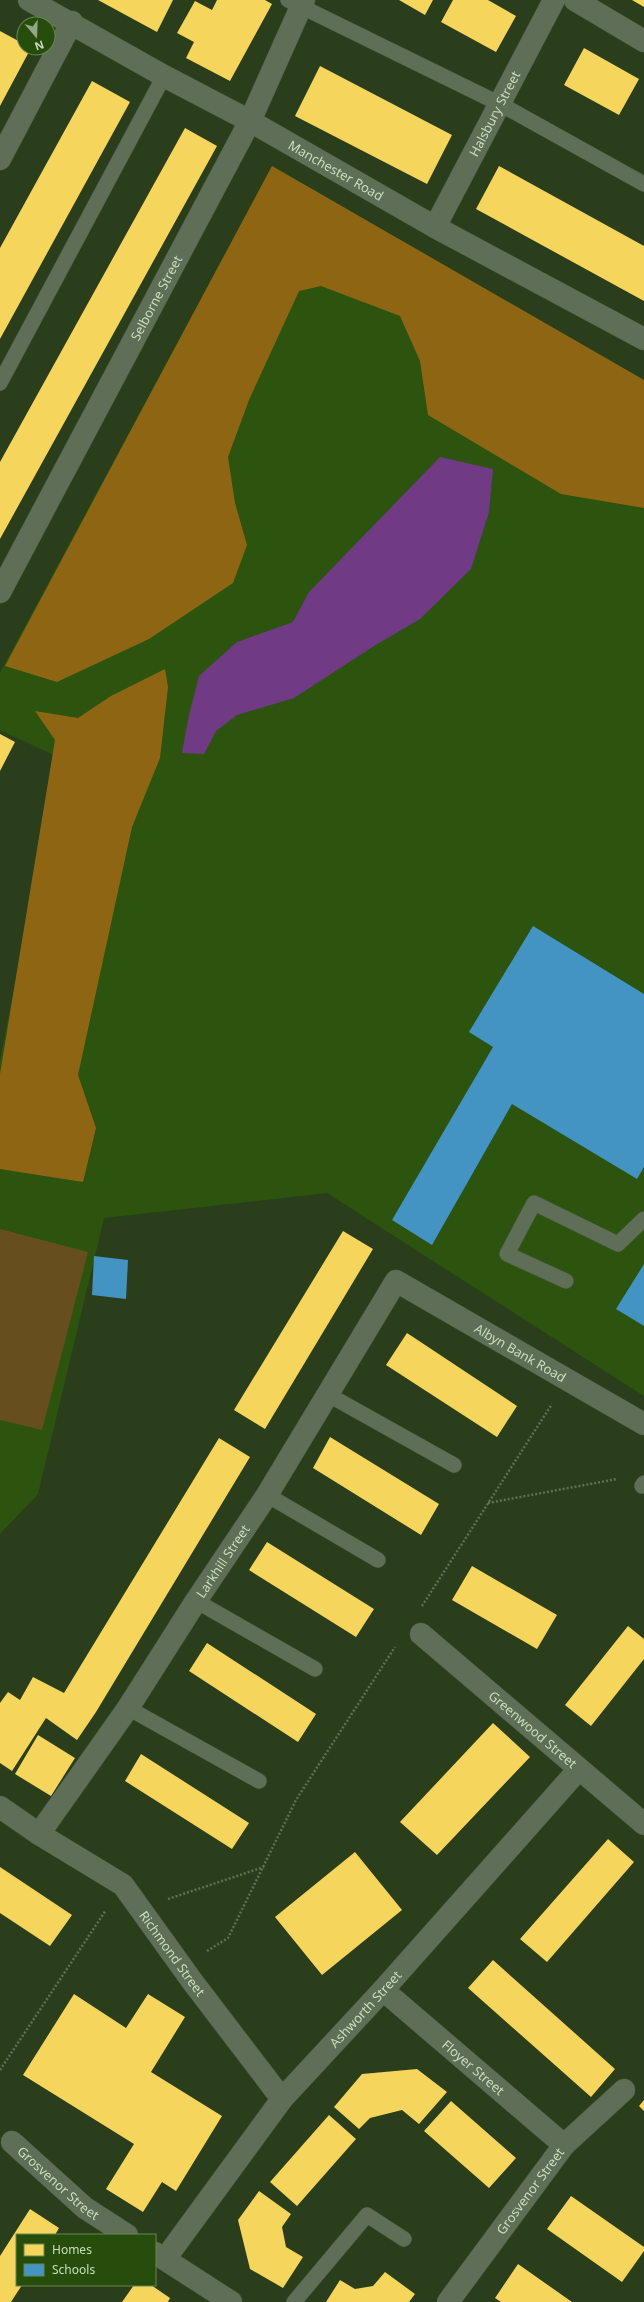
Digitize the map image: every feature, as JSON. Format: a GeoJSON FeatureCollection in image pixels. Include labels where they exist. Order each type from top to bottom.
{"type":"FeatureCollection","features":[{"type":"Feature","properties":{"kind":"street","name":"Manchester Road"},"geometry":{"type":"LineString","coordinates":[[29,0],[72,22],[164,76],[250,121],[435,227],[644,339]]}},
{"type":"Feature","properties":{"kind":"street","name":"Halsbury Street"},"geometry":{"type":"LineString","coordinates":[[435,227],[554,0]]}},
{"type":"Feature","properties":{"kind":"street"},"geometry":{"type":"LineString","coordinates":[[575,0],[644,40]]}},
{"type":"Feature","properties":{"kind":"street","name":"Selborne Street"},"geometry":{"type":"LineString","coordinates":[[0,592],[250,121],[297,2]]}},
{"type":"Feature","properties":{"kind":"street"},"geometry":{"type":"LineString","coordinates":[[0,159],[72,22]]}},
{"type":"Feature","properties":{"kind":"street","name":"Albyn Bank Road"},"geometry":{"type":"LineString","coordinates":[[396,1281],[644,1424]]}},
{"type":"Feature","properties":{"kind":"street","name":"Larkhill Street"},"geometry":{"type":"LineString","coordinates":[[39,1834],[128,1708],[196,1601],[267,1495],[396,1281]]}},
{"type":"Feature","properties":{"kind":"street","name":"Greenwood Street"},"geometry":{"type":"LineString","coordinates":[[421,1634],[644,1824]]}},
{"type":"Feature","properties":{"kind":"street","name":"Ashworth Street"},"geometry":{"type":"LineString","coordinates":[[160,2256],[282,2099],[383,1990],[579,1769]]}},
{"type":"Feature","properties":{"kind":"street","name":"Richmond Street"},"geometry":{"type":"LineString","coordinates":[[0,1807],[39,1834],[123,1885],[182,1967],[282,2099]]}},
{"type":"Feature","properties":{"kind":"street","name":"Floyer Street"},"geometry":{"type":"LineString","coordinates":[[383,1990],[564,2145]]}},
{"type":"Feature","properties":{"kind":"street","name":"Grosvenor Street"},"geometry":{"type":"LineString","coordinates":[[448,2302],[564,2145],[624,2090]]}},
{"type":"Feature","properties":{"kind":"street","name":"Grosvenor Street"},"geometry":{"type":"LineString","coordinates":[[12,2142],[85,2208],[125,2234]]}},
{"type":"Feature","properties":{"kind":"street"},"geometry":{"type":"LineString","coordinates":[[160,2256],[231,2302]]}},
{"type":"Feature","properties":{"kind":"lane"},"geometry":{"type":"LineString","coordinates":[[297,2],[500,104],[644,184]]}},
{"type":"Feature","properties":{"kind":"lane"},"geometry":{"type":"LineString","coordinates":[[0,384],[164,76]]}},
{"type":"Feature","properties":{"kind":"lane"},"geometry":{"type":"LineString","coordinates":[[566,1281],[507,1254],[534,1203],[618,1244],[644,1219]]}},
{"type":"Feature","properties":{"kind":"lane"},"geometry":{"type":"LineString","coordinates":[[327,1394],[454,1465]]}},
{"type":"Feature","properties":{"kind":"lane"},"geometry":{"type":"LineString","coordinates":[[267,1495],[378,1560]]}},
{"type":"Feature","properties":{"kind":"lane"},"geometry":{"type":"LineString","coordinates":[[196,1601],[315,1669]]}},
{"type":"Feature","properties":{"kind":"lane"},"geometry":{"type":"LineString","coordinates":[[128,1708],[259,1781]]}},
{"type":"Feature","properties":{"kind":"lane"},"geometry":{"type":"LineString","coordinates":[[294,2302],[367,2215],[404,2239]]}},
{"type":"Feature","properties":{"kind":"path"},"geometry":{"type":"LineString","coordinates":[[420,1609],[568,1380]]}},
{"type":"Feature","properties":{"kind":"path"},"geometry":{"type":"LineString","coordinates":[[488,1503],[621,1478]]}},
{"type":"Feature","properties":{"kind":"path"},"geometry":{"type":"LineString","coordinates":[[182,1967],[228,1938],[296,1800],[399,1642]]}},
{"type":"Feature","properties":{"kind":"path"},"geometry":{"type":"LineString","coordinates":[[139,1908],[264,1867]]}},
{"type":"Feature","properties":{"kind":"path"},"geometry":{"type":"LineString","coordinates":[[0,2070],[44,2001],[123,1885]]}},
{"type":"Feature","properties":{"kind":"shaded area"},"geometry":{"type":"Polygon","coordinates":[[[272,166],[644,380],[644,1396],[327,1193],[104,1218],[38,1494],[0,1534],[0,1061],[58,757],[0,730],[0,673],[272,166]]]}},
{"type":"Feature","properties":{"kind":"shaded area"},"geometry":{"type":"Polygon","coordinates":[[[272,166],[644,380],[644,508],[561,494],[428,415],[420,361],[400,316],[321,286],[299,291],[249,400],[228,457],[235,503],[247,545],[233,583],[149,639],[57,682],[5,666],[272,166]]]}},
{"type":"Feature","properties":{"kind":"shaded area"},"geometry":{"type":"Polygon","coordinates":[[[440,457],[493,469],[489,512],[471,569],[420,619],[374,646],[294,698],[237,715],[216,731],[204,754],[182,753],[189,715],[199,676],[237,642],[293,622],[309,592],[440,457]]]}},
{"type":"Feature","properties":{"kind":"shaded area"},"geometry":{"type":"Polygon","coordinates":[[[165,669],[168,687],[160,758],[132,827],[78,1075],[96,1128],[83,1182],[0,1169],[0,1074],[55,740],[35,711],[78,718],[111,696],[165,669]]]}},
{"type":"Feature","properties":{"kind":"shaded area"},"geometry":{"type":"Polygon","coordinates":[[[0,1229],[88,1252],[42,1430],[0,1420],[0,1229]]]}},
{"type":"Feature","properties":{"kind":"building: Homes"},"geometry":{"type":"Polygon","coordinates":[[[98,0],[173,0],[157,32],[98,0]]]}},
{"type":"Feature","properties":{"kind":"building: Homes"},"geometry":{"type":"Polygon","coordinates":[[[217,0],[265,0],[272,4],[230,81],[186,58],[194,42],[177,33],[195,1],[212,10],[217,0]]]}},
{"type":"Feature","properties":{"kind":"building: Homes"},"geometry":{"type":"Polygon","coordinates":[[[399,0],[433,0],[425,15],[399,0]]]}},
{"type":"Feature","properties":{"kind":"building: Homes"},"geometry":{"type":"Polygon","coordinates":[[[453,0],[488,0],[516,16],[496,52],[441,22],[453,0]]]}},
{"type":"Feature","properties":{"kind":"building: Homes"},"geometry":{"type":"Polygon","coordinates":[[[632,0],[644,0],[644,7],[632,0]]]}},
{"type":"Feature","properties":{"kind":"building: Homes"},"geometry":{"type":"Polygon","coordinates":[[[0,31],[16,40],[16,56],[27,56],[0,106],[0,31]]]}},
{"type":"Feature","properties":{"kind":"building: Homes"},"geometry":{"type":"Polygon","coordinates":[[[584,48],[639,79],[619,115],[564,85],[584,48]]]}},
{"type":"Feature","properties":{"kind":"building: Homes"},"geometry":{"type":"Polygon","coordinates":[[[320,66],[452,135],[427,184],[295,116],[320,66]]]}},
{"type":"Feature","properties":{"kind":"building: Homes"},"geometry":{"type":"Polygon","coordinates":[[[92,81],[130,102],[0,339],[0,248],[92,81]]]}},
{"type":"Feature","properties":{"kind":"building: Homes"},"geometry":{"type":"Polygon","coordinates":[[[185,128],[217,146],[0,539],[0,462],[185,128]]]}},
{"type":"Feature","properties":{"kind":"building: Homes"},"geometry":{"type":"Polygon","coordinates":[[[499,166],[644,246],[644,301],[476,209],[499,166]]]}},
{"type":"Feature","properties":{"kind":"building: Homes"},"geometry":{"type":"Polygon","coordinates":[[[0,734],[15,742],[0,771],[0,734]]]}},
{"type":"Feature","properties":{"kind":"building: Homes"},"geometry":{"type":"Polygon","coordinates":[[[343,1231],[373,1249],[265,1429],[234,1410],[343,1231]]]}},
{"type":"Feature","properties":{"kind":"building: Homes"},"geometry":{"type":"Polygon","coordinates":[[[407,1333],[517,1406],[497,1437],[386,1365],[407,1333]]]}},
{"type":"Feature","properties":{"kind":"building: Homes"},"geometry":{"type":"Polygon","coordinates":[[[330,1437],[439,1504],[421,1535],[313,1468],[330,1437]]]}},
{"type":"Feature","properties":{"kind":"building: Homes"},"geometry":{"type":"Polygon","coordinates":[[[219,1438],[250,1457],[96,1712],[77,1740],[46,1718],[12,1771],[0,1763],[0,1703],[8,1692],[20,1700],[33,1677],[64,1693],[219,1438]]]}},
{"type":"Feature","properties":{"kind":"building: Homes"},"geometry":{"type":"Polygon","coordinates":[[[267,1542],[374,1609],[356,1637],[249,1570],[267,1542]]]}},
{"type":"Feature","properties":{"kind":"building: Homes"},"geometry":{"type":"Polygon","coordinates":[[[472,1566],[557,1615],[537,1649],[452,1600],[472,1566]]]}},
{"type":"Feature","properties":{"kind":"building: Homes"},"geometry":{"type":"Polygon","coordinates":[[[628,1626],[644,1639],[644,1659],[591,1726],[565,1705],[628,1626]]]}},
{"type":"Feature","properties":{"kind":"building: Homes"},"geometry":{"type":"Polygon","coordinates":[[[207,1643],[316,1714],[298,1742],[189,1671],[207,1643]]]}},
{"type":"Feature","properties":{"kind":"building: Homes"},"geometry":{"type":"Polygon","coordinates":[[[493,1723],[530,1757],[437,1855],[400,1822],[493,1723]]]}},
{"type":"Feature","properties":{"kind":"building: Homes"},"geometry":{"type":"Polygon","coordinates":[[[38,1735],[75,1758],[51,1796],[15,1774],[38,1735]]]}},
{"type":"Feature","properties":{"kind":"building: Homes"},"geometry":{"type":"Polygon","coordinates":[[[141,1754],[249,1823],[232,1849],[125,1781],[141,1754]]]}},
{"type":"Feature","properties":{"kind":"building: Homes"},"geometry":{"type":"Polygon","coordinates":[[[608,1839],[634,1862],[547,1962],[520,1939],[608,1839]]]}},
{"type":"Feature","properties":{"kind":"building: Homes"},"geometry":{"type":"Polygon","coordinates":[[[355,1852],[402,1910],[322,1975],[275,1917],[355,1852]]]}},
{"type":"Feature","properties":{"kind":"building: Homes"},"geometry":{"type":"Polygon","coordinates":[[[0,1867],[72,1915],[50,1946],[0,1913],[0,1867]]]}},
{"type":"Feature","properties":{"kind":"building: Homes"},"geometry":{"type":"Polygon","coordinates":[[[493,1960],[615,2069],[591,2097],[468,1988],[493,1960]]]}},
{"type":"Feature","properties":{"kind":"building: Homes"},"geometry":{"type":"Polygon","coordinates":[[[74,1994],[126,2028],[148,1994],[185,2017],[151,2072],[222,2116],[176,2191],[162,2182],[143,2212],[106,2189],[134,2144],[23,2075],[74,1994]]]}},
{"type":"Feature","properties":{"kind":"building: Homes"},"geometry":{"type":"Polygon","coordinates":[[[417,2069],[447,2092],[419,2124],[402,2110],[370,2118],[359,2129],[334,2107],[362,2074],[417,2069]]]}},
{"type":"Feature","properties":{"kind":"building: Homes"},"geometry":{"type":"Polygon","coordinates":[[[644,2100],[644,2111],[639,2106],[644,2100]]]}},
{"type":"Feature","properties":{"kind":"building: Homes"},"geometry":{"type":"Polygon","coordinates":[[[451,2101],[516,2158],[489,2188],[424,2131],[451,2101]]]}},
{"type":"Feature","properties":{"kind":"building: Homes"},"geometry":{"type":"Polygon","coordinates":[[[329,2115],[356,2139],[297,2206],[270,2182],[329,2115]]]}},
{"type":"Feature","properties":{"kind":"building: Homes"},"geometry":{"type":"Polygon","coordinates":[[[259,2191],[291,2214],[282,2227],[286,2247],[303,2257],[283,2288],[250,2269],[238,2220],[259,2191]]]}},
{"type":"Feature","properties":{"kind":"building: Homes"},"geometry":{"type":"Polygon","coordinates":[[[571,2196],[644,2247],[644,2251],[622,2282],[547,2229],[571,2196]]]}},
{"type":"Feature","properties":{"kind":"building: Homes"},"geometry":{"type":"Polygon","coordinates":[[[30,2209],[59,2228],[56,2234],[16,2234],[16,2286],[21,2286],[11,2302],[0,2302],[0,2256],[30,2209]]]}},
{"type":"Feature","properties":{"kind":"building: Homes"},"geometry":{"type":"Polygon","coordinates":[[[518,2264],[572,2302],[501,2302],[495,2298],[518,2264]]]}},
{"type":"Feature","properties":{"kind":"building: Homes"},"geometry":{"type":"Polygon","coordinates":[[[385,2272],[415,2294],[409,2302],[326,2302],[340,2280],[355,2289],[373,2286],[385,2272]]]}},
{"type":"Feature","properties":{"kind":"building: Homes"},"geometry":{"type":"Polygon","coordinates":[[[133,2286],[152,2286],[170,2298],[168,2302],[122,2302],[133,2286]]]}},
{"type":"Feature","properties":{"kind":"building: Schools"},"geometry":{"type":"Polygon","coordinates":[[[533,926],[644,994],[644,1167],[637,1179],[512,1104],[432,1245],[392,1220],[493,1047],[469,1032],[533,926]]]}},
{"type":"Feature","properties":{"kind":"building: Schools"},"geometry":{"type":"Polygon","coordinates":[[[94,1256],[128,1260],[126,1299],[92,1295],[94,1256]]]}},
{"type":"Feature","properties":{"kind":"building: Schools"},"geometry":{"type":"Polygon","coordinates":[[[644,1264],[644,1326],[616,1309],[644,1264]]]}}]}
